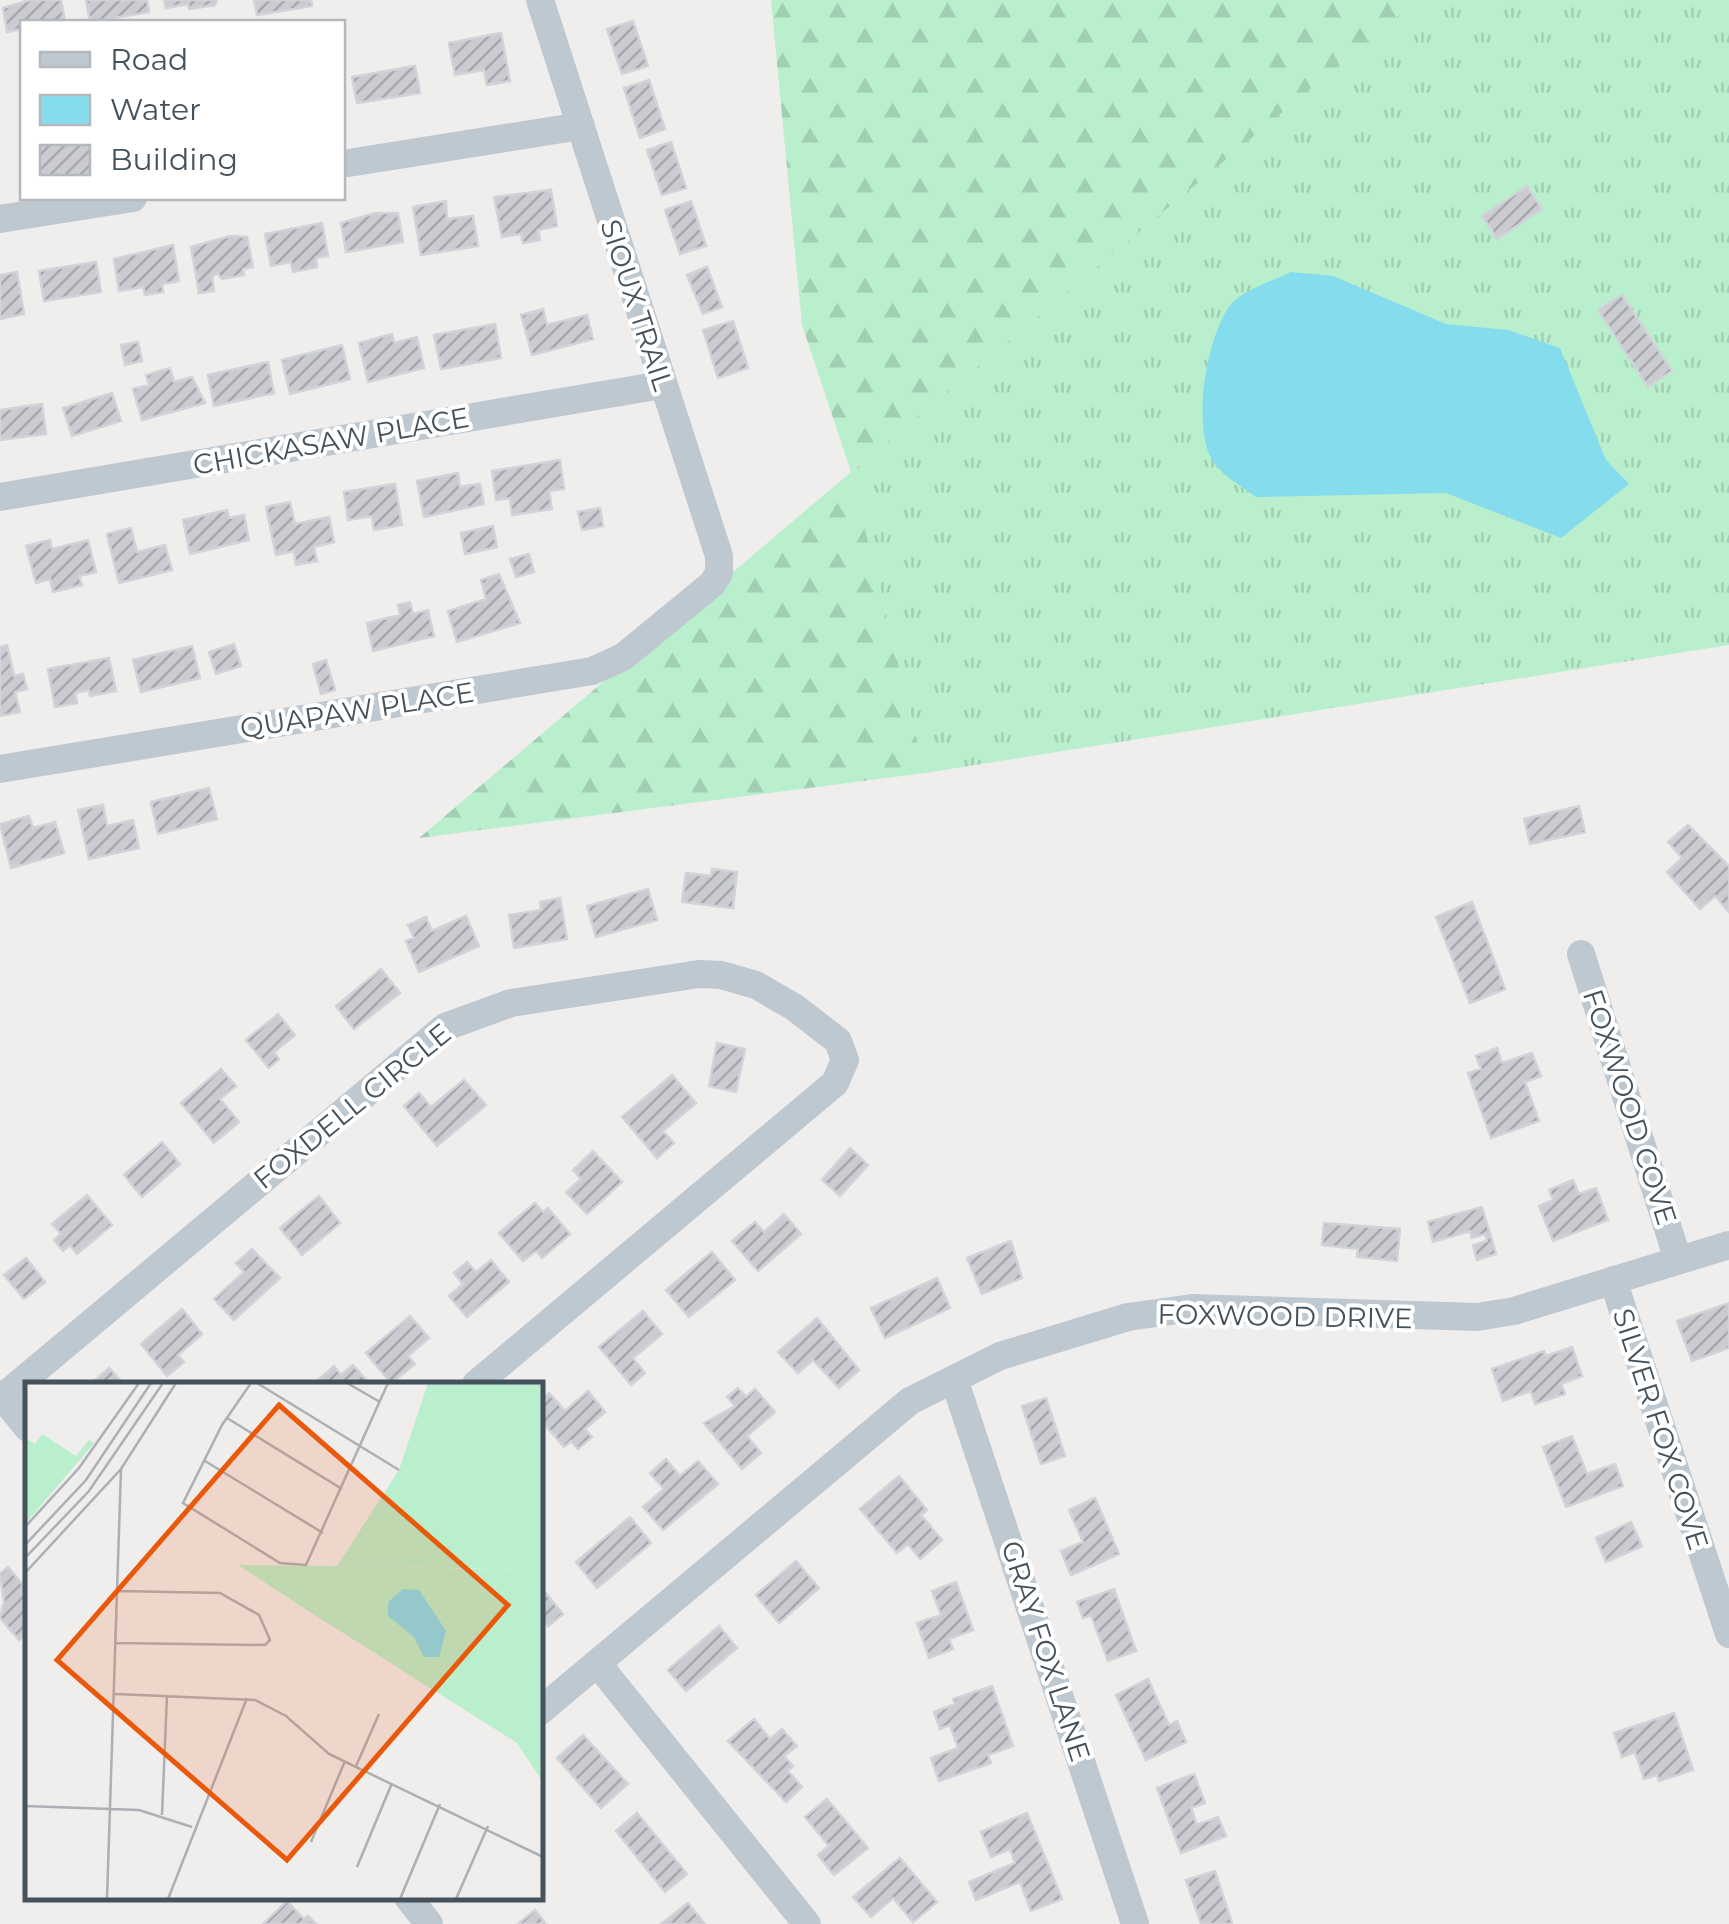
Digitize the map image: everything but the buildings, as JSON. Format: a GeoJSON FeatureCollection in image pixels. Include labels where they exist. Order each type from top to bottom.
{"type":"FeatureCollection","features":[{"type":"Feature","properties":{"kind":"street","name":"SIOUX TRAIL"},"geometry":{"type":"LineString","coordinates":[[540,0],[720,564],[712,584],[692,600]]}},
{"type":"Feature","properties":{"kind":"street"},"geometry":{"type":"LineString","coordinates":[[345,164],[580,126]]}},
{"type":"Feature","properties":{"kind":"street"},"geometry":{"type":"LineString","coordinates":[[0,219],[120,200]]}},
{"type":"Feature","properties":{"kind":"street","name":"CHICKASAW PLACE"},"geometry":{"type":"LineString","coordinates":[[0,497],[662,385]]}},
{"type":"Feature","properties":{"kind":"street","name":"QUAPAW PLACE"},"geometry":{"type":"LineString","coordinates":[[0,768],[592,671],[623,658],[692,600]]}},
{"type":"Feature","properties":{"kind":"street","name":"FOXWOOD COVE"},"geometry":{"type":"LineString","coordinates":[[1581,954],[1678,1260]]}},
{"type":"Feature","properties":{"kind":"street","name":"FOXDELL CIRCLE"},"geometry":{"type":"LineString","coordinates":[[1,1395],[445,1027],[511,1003],[710,974],[756,985],[838,1041],[845,1060],[835,1082],[478,1382]]}},
{"type":"Feature","properties":{"kind":"street","name":"FOXWOOD DRIVE"},"geometry":{"type":"LineString","coordinates":[[542,1709],[910,1402],[1000,1356],[1153,1312],[1192,1308],[1477,1317],[1514,1311],[1729,1245]]}},
{"type":"Feature","properties":{"kind":"street","name":"SILVER FOX COVE"},"geometry":{"type":"LineString","coordinates":[[1613,1280],[1729,1634]]}},
{"type":"Feature","properties":{"kind":"street","name":"GRAY FOX LANE"},"geometry":{"type":"LineString","coordinates":[[954,1379],[1134,1924]]}},
{"type":"Feature","properties":{"kind":"street"},"geometry":{"type":"LineString","coordinates":[[1,1395],[25,1424]]}},
{"type":"Feature","properties":{"kind":"street"},"geometry":{"type":"LineString","coordinates":[[597,1664],[808,1924]]}},
{"type":"Feature","properties":{"kind":"street"},"geometry":{"type":"LineString","coordinates":[[409,1899],[430,1924]]}},
{"type":"Feature","properties":{"kind":"green space"},"geometry":{"type":"Polygon","coordinates":[[[771,0],[1417,0],[851,472],[802,325],[771,0]]]}},
{"type":"Feature","properties":{"kind":"green space"},"geometry":{"type":"Polygon","coordinates":[[[1417,0],[1729,0],[1729,645],[925,773],[851,472],[1417,0]]]}},
{"type":"Feature","properties":{"kind":"green space"},"geometry":{"type":"Polygon","coordinates":[[[851,472],[925,773],[419,838],[851,472]]]}},
{"type":"Feature","properties":{"kind":"water"},"geometry":{"type":"Polygon","coordinates":[[[1291,272],[1333,276],[1446,324],[1508,330],[1560,348],[1606,460],[1629,484],[1561,538],[1446,493],[1256,497],[1218,468],[1207,448],[1203,428],[1205,379],[1217,332],[1235,300],[1291,272]]]}}]}
